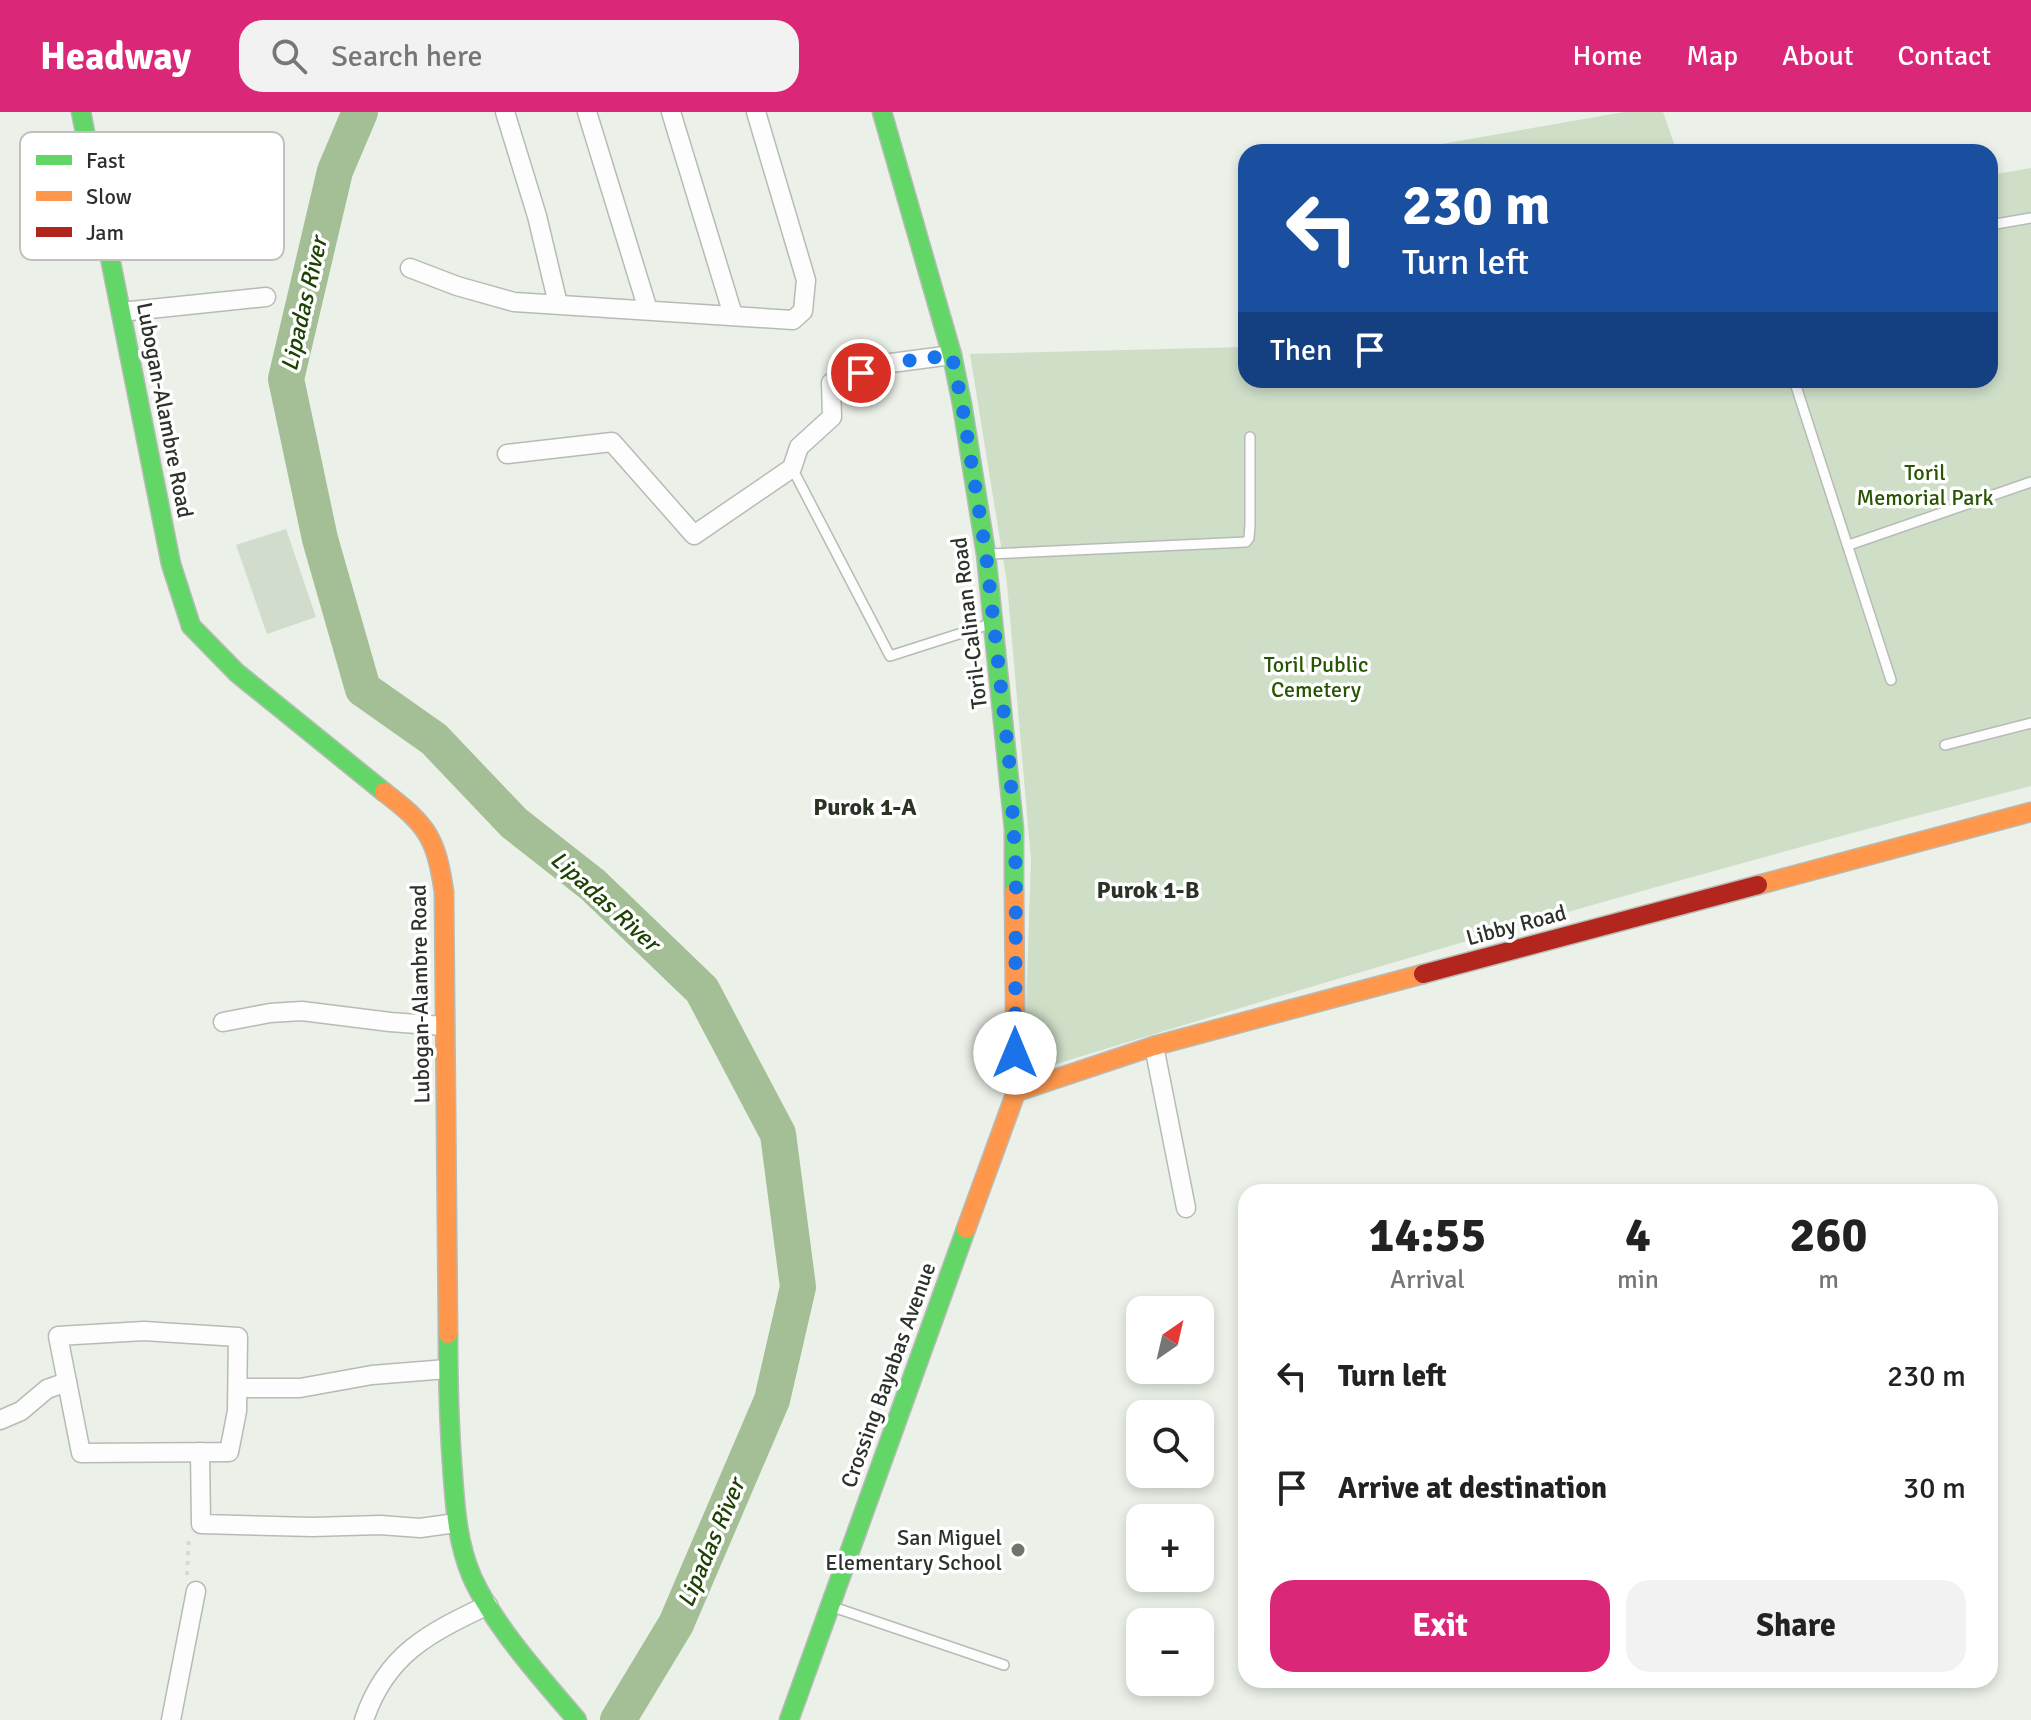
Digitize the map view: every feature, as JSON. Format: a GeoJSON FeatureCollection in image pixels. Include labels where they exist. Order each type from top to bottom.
{"type":"FeatureCollection","features":[{"type":"Feature","properties":{"kind":"main road","name":"Lubogan-Alambre Road"},"geometry":{"type":"LineString","coordinates":[[81,112],[85,132]]}},
{"type":"Feature","properties":{"kind":"main road","name":"Toril-Calinan Road"},"geometry":{"type":"LineString","coordinates":[[882,112],[952,355],[986,554],[1014,829],[1016,1092]]}},
{"type":"Feature","properties":{"kind":"main road","name":"Lubogan-Alambre Road"},"geometry":{"type":"LineString","coordinates":[[111,260],[171,564],[191,626],[237,673],[415,816],[430,837],[440,864],[444,892],[447,1369],[456,1523],[472,1576],[488,1605],[527,1660],[571,1713]]}},
{"type":"Feature","properties":{"kind":"main road","name":"Libby Road"},"geometry":{"type":"LineString","coordinates":[[1016,1092],[1154,1046],[2031,812]]}},
{"type":"Feature","properties":{"kind":"main road","name":"Crossing Bayabas Avenue"},"geometry":{"type":"LineString","coordinates":[[789,1720],[1016,1092]]}},
{"type":"Feature","properties":{"kind":"street"},"geometry":{"type":"LineString","coordinates":[[505,112],[537,216],[558,304]]}},
{"type":"Feature","properties":{"kind":"street"},"geometry":{"type":"LineString","coordinates":[[587,112],[648,310]]}},
{"type":"Feature","properties":{"kind":"street"},"geometry":{"type":"LineString","coordinates":[[671,112],[733,315]]}},
{"type":"Feature","properties":{"kind":"street"},"geometry":{"type":"LineString","coordinates":[[410,268],[457,286],[514,302],[793,320],[803,311],[806,280],[756,112]]}},
{"type":"Feature","properties":{"kind":"street"},"geometry":{"type":"LineString","coordinates":[[121,312],[266,297]]}},
{"type":"Feature","properties":{"kind":"street"},"geometry":{"type":"LineString","coordinates":[[507,454],[612,442],[694,535],[792,468],[799,447],[832,417],[831,383],[891,363],[952,355]]}},
{"type":"Feature","properties":{"kind":"street"},"geometry":{"type":"LineString","coordinates":[[223,1022],[270,1013],[302,1011],[444,1026]]}},
{"type":"Feature","properties":{"kind":"street"},"geometry":{"type":"LineString","coordinates":[[1154,1046],[1186,1208]]}},
{"type":"Feature","properties":{"kind":"street"},"geometry":{"type":"LineString","coordinates":[[144,1331],[238,1337],[238,1388],[229,1452],[81,1453],[67,1382],[58,1336],[144,1331]]}},
{"type":"Feature","properties":{"kind":"street"},"geometry":{"type":"LineString","coordinates":[[238,1388],[300,1388],[372,1375],[447,1369]]}},
{"type":"Feature","properties":{"kind":"street"},"geometry":{"type":"LineString","coordinates":[[0,1420],[21,1411],[47,1389],[67,1382]]}},
{"type":"Feature","properties":{"kind":"street"},"geometry":{"type":"LineString","coordinates":[[200,1452],[201,1524],[312,1527],[392,1525],[420,1528],[456,1523]]}},
{"type":"Feature","properties":{"kind":"street"},"geometry":{"type":"LineString","coordinates":[[171,1720],[196,1591]]}},
{"type":"Feature","properties":{"kind":"street"},"geometry":{"type":"LineString","coordinates":[[364,1720],[379,1686],[397,1661],[414,1645],[434,1631],[488,1605]]}},
{"type":"Feature","properties":{"kind":"lane"},"geometry":{"type":"LineString","coordinates":[[1998,224],[2031,218]]}},
{"type":"Feature","properties":{"kind":"lane"},"geometry":{"type":"LineString","coordinates":[[1797,388],[1891,680]]}},
{"type":"Feature","properties":{"kind":"lane"},"geometry":{"type":"LineString","coordinates":[[986,554],[1246,542],[1250,525],[1250,437]]}},
{"type":"Feature","properties":{"kind":"lane"},"geometry":{"type":"LineString","coordinates":[[792,468],[890,656],[994,622]]}},
{"type":"Feature","properties":{"kind":"lane"},"geometry":{"type":"LineString","coordinates":[[1849,545],[2031,482]]}},
{"type":"Feature","properties":{"kind":"lane"},"geometry":{"type":"LineString","coordinates":[[1945,745],[2031,723]]}},
{"type":"Feature","properties":{"kind":"lane"},"geometry":{"type":"LineString","coordinates":[[831,1606],[1004,1665]]}},
{"type":"Feature","properties":{"kind":"path"},"geometry":{"type":"LineString","coordinates":[[196,1591],[187,1575],[188,1544],[192,1529],[201,1524]]}},
{"type":"Feature","properties":{"kind":"green space"},"geometry":{"type":"Polygon","coordinates":[[[1624,112],[1663,112],[1674,144],[1442,144],[1624,112]]]}},
{"type":"Feature","properties":{"kind":"green space","name":"Toril Public Cemetery"},"geometry":{"type":"Polygon","coordinates":[[[2031,168],[2031,786],[1526,924],[1024,1074],[1031,860],[1007,583],[970,354],[1238,347],[1238,388],[1998,388],[1998,174],[2031,168]]]}},
{"type":"Feature","properties":{"kind":"building"},"geometry":{"type":"Polygon","coordinates":[[[286,529],[316,617],[267,634],[236,545],[286,529]]]}},
{"type":"Feature","properties":{"kind":"waterway","name":"Lipadas River"},"geometry":{"type":"LineString","coordinates":[[360,112],[335,171],[286,379],[320,539],[363,689],[434,739],[514,823],[593,885],[702,990],[778,1134],[798,1287],[772,1400],[676,1624],[618,1720]]}},
{"type":"Feature","properties":{"kind":"traffic: fast"},"geometry":{"type":"LineString","coordinates":[[81,112],[85,132]]}},
{"type":"Feature","properties":{"kind":"traffic: fast"},"geometry":{"type":"LineString","coordinates":[[882,112],[952,355],[962,404],[986,554],[1014,829],[1014,893]]}},
{"type":"Feature","properties":{"kind":"traffic: fast"},"geometry":{"type":"LineString","coordinates":[[110,260],[171,564],[191,626],[237,673],[384,792]]}},
{"type":"Feature","properties":{"kind":"traffic: fast"},"geometry":{"type":"LineString","coordinates":[[789,1720],[966,1229]]}},
{"type":"Feature","properties":{"kind":"traffic: fast"},"geometry":{"type":"LineString","coordinates":[[448,1334],[454,1492],[459,1535],[467,1563],[481,1596],[506,1633],[577,1720]]}},
{"type":"Feature","properties":{"kind":"traffic: slow"},"geometry":{"type":"LineString","coordinates":[[384,792],[410,814],[427,834],[437,858],[444,892],[448,1334]]}},
{"type":"Feature","properties":{"kind":"traffic: slow"},"geometry":{"type":"LineString","coordinates":[[1758,885],[2031,812]]}},
{"type":"Feature","properties":{"kind":"traffic: slow"},"geometry":{"type":"LineString","coordinates":[[1014,893],[1016,1092]]}},
{"type":"Feature","properties":{"kind":"traffic: slow"},"geometry":{"type":"LineString","coordinates":[[966,1229],[1016,1092],[1154,1046],[1423,974]]}},
{"type":"Feature","properties":{"kind":"traffic: jam"},"geometry":{"type":"LineString","coordinates":[[1423,974],[1758,885]]}},
{"type":"Feature","properties":{"kind":"place","name":"San Miguel Elementary School"},"geometry":{"type":"Point","coordinates":[1018,1550]}},
{"type":"Feature","properties":{"kind":"district","name":"Purok 1-A"},"geometry":{"type":"Point","coordinates":[865,807]}},
{"type":"Feature","properties":{"kind":"district","name":"Purok 1-B"},"geometry":{"type":"Point","coordinates":[1148,890]}},
{"type":"Feature","properties":{"kind":"route"},"geometry":{"type":"LineString","coordinates":[[861,373],[891,363],[952,355],[986,554],[1010,769],[1016,871],[1015,1053]]}},
{"type":"Feature","properties":{"kind":"park label","name":"Toril Memorial Park"},"geometry":{"type":"Point","coordinates":[1925,484]}}]}
